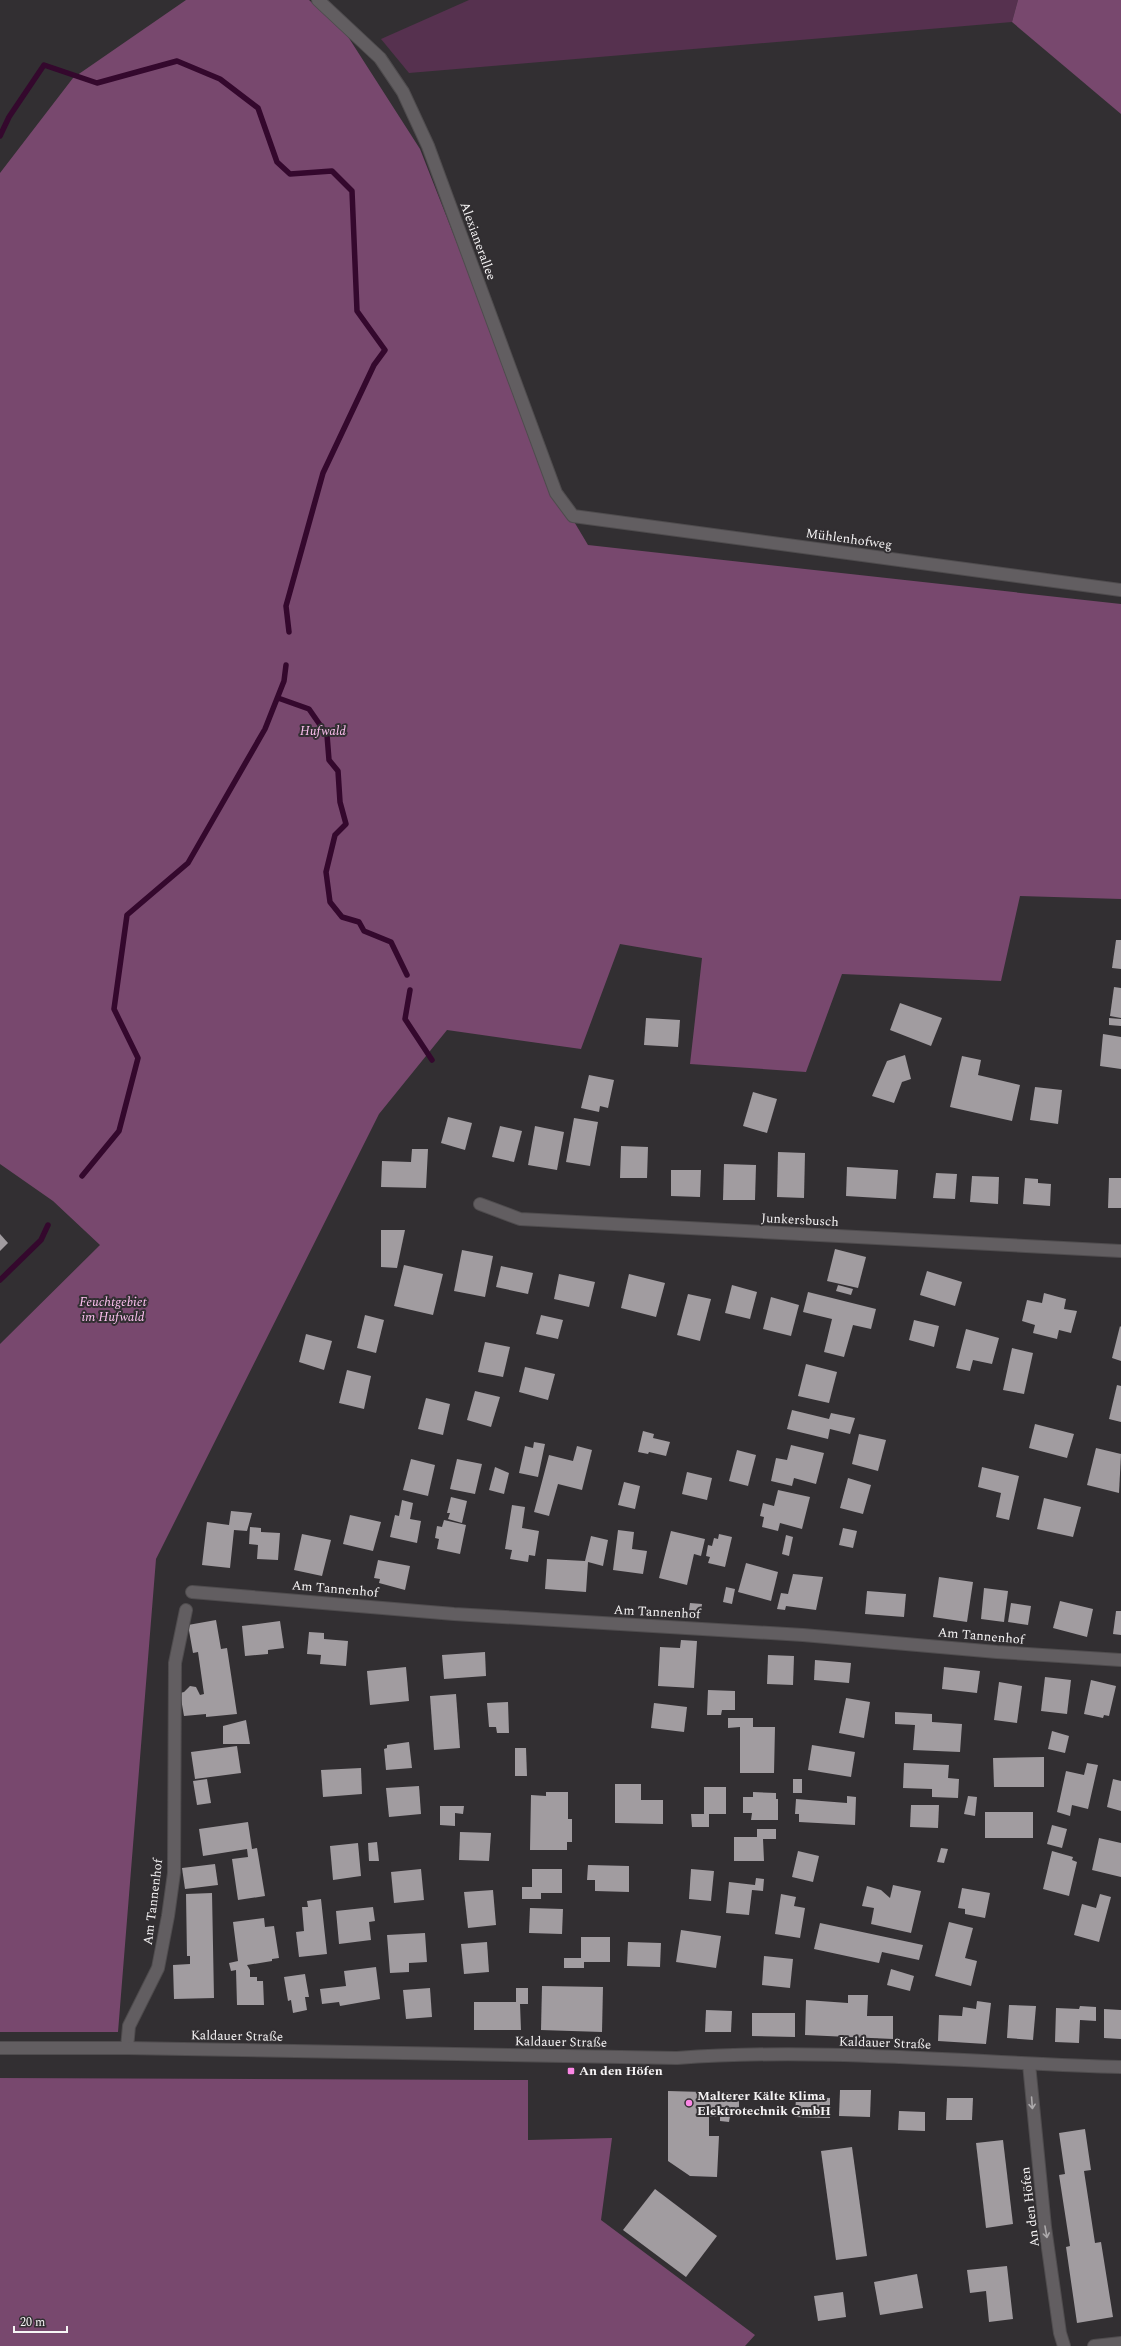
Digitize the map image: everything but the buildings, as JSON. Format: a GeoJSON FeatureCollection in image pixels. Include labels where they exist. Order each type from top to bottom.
{"type":"FeatureCollection","features":[{"type":"Feature","properties":{"kind":"street","name":"Alexianerallee"},"geometry":{"type":"LineString","coordinates":[[318,0],[380,58],[403,92],[428,146],[556,493],[573,516]]}},
{"type":"Feature","properties":{"kind":"street","name":"Mühlenhofweg"},"geometry":{"type":"LineString","coordinates":[[573,516],[1121,590]]}},
{"type":"Feature","properties":{"kind":"street","name":"Junkersbusch"},"geometry":{"type":"LineString","coordinates":[[480,1204],[520,1218],[1121,1251]]}},
{"type":"Feature","properties":{"kind":"street","name":"Am Tannenhof"},"geometry":{"type":"LineString","coordinates":[[192,1592],[454,1614],[803,1635],[996,1652],[1121,1660]]}},
{"type":"Feature","properties":{"kind":"street","name":"Am Tannenhof"},"geometry":{"type":"LineString","coordinates":[[128,2048],[129,2026],[158,1968],[174,1873],[175,1663],[186,1610]]}},
{"type":"Feature","properties":{"kind":"street","name":"Kaldauer Straße"},"geometry":{"type":"LineString","coordinates":[[0,2048],[128,2048],[677,2058],[741,2053],[902,2057],[1121,2067]]}},
{"type":"Feature","properties":{"kind":"street","name":"An den Höfen"},"geometry":{"type":"LineString","coordinates":[[1029,2064],[1045,2227],[1060,2333],[1064,2346]]}},
{"type":"Feature","properties":{"kind":"street"},"geometry":{"type":"LineString","coordinates":[[1094,2346],[1121,2343]]}},
{"type":"Feature","properties":{"kind":"shaded area"},"geometry":{"type":"Polygon","coordinates":[[[469,0],[1018,0],[1012,22],[409,73],[381,39],[469,0]]]}},
{"type":"Feature","properties":{"kind":"green space","name":"Hufwald"},"geometry":{"type":"Polygon","coordinates":[[[186,0],[309,0],[345,32],[420,149],[551,483],[588,545],[1121,604],[1121,899],[1020,896],[1001,981],[842,974],[806,1072],[690,1064],[702,958],[620,944],[581,1049],[447,1030],[379,1114],[156,1559],[118,2032],[0,2032],[0,1344],[100,1245],[53,1201],[0,1164],[0,173],[73,78],[186,0]]]}},
{"type":"Feature","properties":{"kind":"green space"},"geometry":{"type":"Polygon","coordinates":[[[1018,0],[1121,0],[1121,114],[1012,22],[1018,0]]]}},
{"type":"Feature","properties":{"kind":"green space"},"geometry":{"type":"Polygon","coordinates":[[[0,2078],[528,2080],[528,2140],[612,2138],[601,2220],[755,2335],[745,2346],[0,2346],[0,2078]]]}},
{"type":"Feature","properties":{"kind":"waterway"},"geometry":{"type":"LineString","coordinates":[[0,136],[9,117],[44,65],[97,83],[177,61],[220,79],[258,108],[277,162],[290,174],[332,171],[352,191],[357,311],[385,350],[374,365],[323,473],[286,606],[289,632]]}},
{"type":"Feature","properties":{"kind":"waterway"},"geometry":{"type":"LineString","coordinates":[[82,1176],[119,1131],[138,1058],[114,1009],[127,915],[188,863],[265,729],[284,681],[286,665]]}},
{"type":"Feature","properties":{"kind":"waterway"},"geometry":{"type":"LineString","coordinates":[[278,698],[309,709],[327,735],[329,760],[338,771],[340,802],[346,824],[335,835],[326,872],[330,902],[342,917],[359,922],[364,931],[391,942],[407,975]]}},
{"type":"Feature","properties":{"kind":"waterway"},"geometry":{"type":"LineString","coordinates":[[410,990],[405,1019],[432,1060]]}},
{"type":"Feature","properties":{"kind":"waterway"},"geometry":{"type":"LineString","coordinates":[[0,1280],[41,1240],[48,1225]]}},
{"type":"Feature","properties":{"kind":"place","name":"An den Höfen"},"geometry":{"type":"Point","coordinates":[571,2071]}},
{"type":"Feature","properties":{"kind":"place","name":"Malterer Kälte Klima Elektrotechnik GmbH"},"geometry":{"type":"Point","coordinates":[689,2103]}},
{"type":"Feature","properties":{"kind":"park label","name":"Feuchtgebiet im Hufwald"},"geometry":{"type":"Point","coordinates":[113,1310]}}]}
